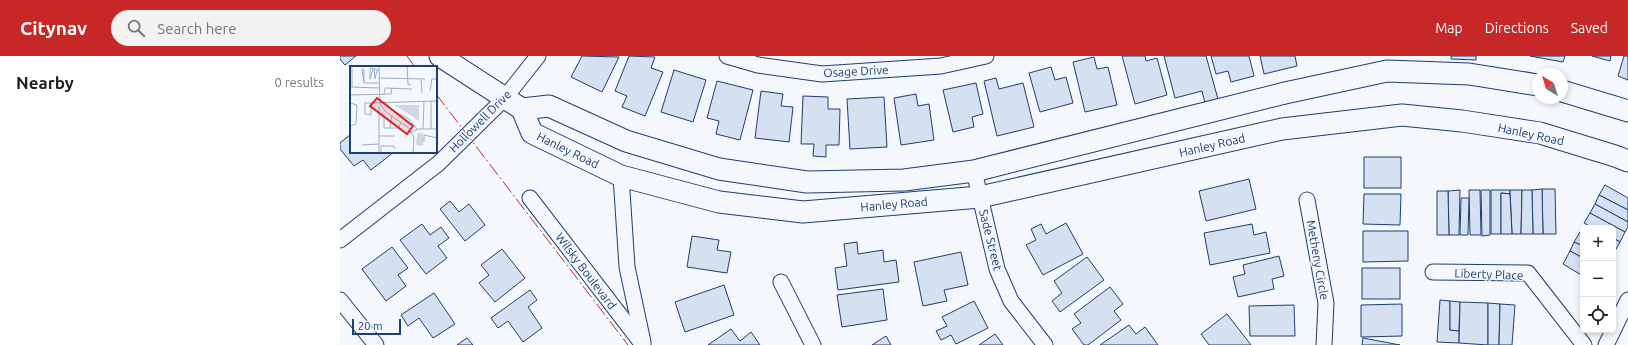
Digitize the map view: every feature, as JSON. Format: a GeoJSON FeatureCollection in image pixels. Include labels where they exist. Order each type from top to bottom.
{"type":"FeatureCollection","features":[{"type":"Feature","properties":{"kind":"main road"},"geometry":{"type":"LineString","coordinates":[[440,56],[504,99],[522,109]]}},
{"type":"Feature","properties":{"kind":"main road","name":"Hanley Road"},"geometry":{"type":"LineString","coordinates":[[1532,84],[1469,74],[1387,71],[1285,93],[974,171],[904,180],[808,182],[718,169],[626,141],[549,106],[522,109],[532,133],[621,176],[719,202],[803,212],[980,197],[1282,129],[1402,115],[1462,121],[1540,133],[1628,161]]}},
{"type":"Feature","properties":{"kind":"main road"},"geometry":{"type":"LineString","coordinates":[[1568,93],[1628,110]]}},
{"type":"Feature","properties":{"kind":"street","name":"Hollowell Drive"},"geometry":{"type":"LineString","coordinates":[[340,240],[439,163],[504,99],[538,56]]}},
{"type":"Feature","properties":{"kind":"street","name":"Osage Drive"},"geometry":{"type":"LineString","coordinates":[[727,56],[758,65],[822,74],[941,66],[986,56]]}},
{"type":"Feature","properties":{"kind":"street","name":"Sade Street"},"geometry":{"type":"LineString","coordinates":[[974,171],[997,269],[1012,301],[1044,345]]}},
{"type":"Feature","properties":{"kind":"street","name":"Wilsky Boulevard"},"geometry":{"type":"LineString","coordinates":[[621,176],[627,267],[643,345]]}},
{"type":"Feature","properties":{"kind":"street","name":"Wilsky Boulevard"},"geometry":{"type":"LineString","coordinates":[[530,198],[643,345]]}},
{"type":"Feature","properties":{"kind":"street","name":"Metheny Circle"},"geometry":{"type":"LineString","coordinates":[[1307,200],[1326,303],[1324,345]]}},
{"type":"Feature","properties":{"kind":"street","name":"Liberty Place"},"geometry":{"type":"LineString","coordinates":[[1433,272],[1528,274],[1584,345]]}},
{"type":"Feature","properties":{"kind":"street"},"geometry":{"type":"LineString","coordinates":[[782,282],[813,345]]}},
{"type":"Feature","properties":{"kind":"street"},"geometry":{"type":"LineString","coordinates":[[340,300],[376,345]]}},
{"type":"Feature","properties":{"kind":"street"},"geometry":{"type":"LineString","coordinates":[[1606,345],[1628,300]]}},
{"type":"Feature","properties":{"kind":"building"},"geometry":{"type":"Polygon","coordinates":[[[340,56],[356,56],[345,65],[340,59],[340,56]]]}},
{"type":"Feature","properties":{"kind":"building"},"geometry":{"type":"Polygon","coordinates":[[[582,56],[619,57],[602,92],[571,77],[582,56]]]}},
{"type":"Feature","properties":{"kind":"building"},"geometry":{"type":"Polygon","coordinates":[[[629,56],[655,57],[651,68],[663,72],[645,116],[622,107],[627,96],[615,91],[629,56]]]}},
{"type":"Feature","properties":{"kind":"building"},"geometry":{"type":"Polygon","coordinates":[[[1122,56],[1145,56],[1146,61],[1157,58],[1167,95],[1135,104],[1122,56]]]}},
{"type":"Feature","properties":{"kind":"building"},"geometry":{"type":"Polygon","coordinates":[[[1164,56],[1206,56],[1218,99],[1205,103],[1202,91],[1175,98],[1164,56]]]}},
{"type":"Feature","properties":{"kind":"building"},"geometry":{"type":"Polygon","coordinates":[[[1211,56],[1249,56],[1254,76],[1231,82],[1228,71],[1216,74],[1211,56]]]}},
{"type":"Feature","properties":{"kind":"building"},"geometry":{"type":"Polygon","coordinates":[[[1260,56],[1295,56],[1297,66],[1264,74],[1260,56]]]}},
{"type":"Feature","properties":{"kind":"building"},"geometry":{"type":"Polygon","coordinates":[[[1451,56],[1476,56],[1476,60],[1451,59],[1451,56]]]}},
{"type":"Feature","properties":{"kind":"building"},"geometry":{"type":"Polygon","coordinates":[[[1530,56],[1565,56],[1563,62],[1530,56]]]}},
{"type":"Feature","properties":{"kind":"building"},"geometry":{"type":"Polygon","coordinates":[[[1592,56],[1611,56],[1610,61],[1592,56]]]}},
{"type":"Feature","properties":{"kind":"building"},"geometry":{"type":"Polygon","coordinates":[[[1624,56],[1628,56],[1628,80],[1618,76],[1624,56]]]}},
{"type":"Feature","properties":{"kind":"building"},"geometry":{"type":"Polygon","coordinates":[[[1094,57],[1097,69],[1108,67],[1117,105],[1085,112],[1073,62],[1094,57]]]}},
{"type":"Feature","properties":{"kind":"building"},"geometry":{"type":"Polygon","coordinates":[[[1051,67],[1055,80],[1066,77],[1073,103],[1040,112],[1029,73],[1051,67]]]}},
{"type":"Feature","properties":{"kind":"building"},"geometry":{"type":"Polygon","coordinates":[[[674,70],[706,80],[693,122],[661,112],[674,70]]]}},
{"type":"Feature","properties":{"kind":"building"},"geometry":{"type":"Polygon","coordinates":[[[996,78],[999,89],[1023,83],[1034,127],[997,136],[984,81],[996,78]]]}},
{"type":"Feature","properties":{"kind":"building"},"geometry":{"type":"Polygon","coordinates":[[[717,81],[753,90],[740,140],[716,134],[719,121],[707,118],[717,81]]]}},
{"type":"Feature","properties":{"kind":"building"},"geometry":{"type":"Polygon","coordinates":[[[976,83],[983,114],[972,117],[974,127],[953,132],[943,90],[976,83]]]}},
{"type":"Feature","properties":{"kind":"building"},"geometry":{"type":"Polygon","coordinates":[[[761,91],[783,94],[781,106],[793,107],[789,142],[755,138],[761,91]]]}},
{"type":"Feature","properties":{"kind":"building"},"geometry":{"type":"Polygon","coordinates":[[[916,94],[918,106],[929,104],[934,140],[901,145],[894,98],[916,94]]]}},
{"type":"Feature","properties":{"kind":"building"},"geometry":{"type":"Polygon","coordinates":[[[803,96],[828,97],[828,109],[840,109],[839,145],[826,145],[826,157],[813,156],[814,144],[801,144],[803,96]]]}},
{"type":"Feature","properties":{"kind":"building"},"geometry":{"type":"Polygon","coordinates":[[[884,97],[887,147],[850,149],[847,99],[884,97]]]}},
{"type":"Feature","properties":{"kind":"building"},"geometry":{"type":"Polygon","coordinates":[[[350,135],[350,153],[393,153],[371,170],[363,160],[354,166],[340,149],[340,143],[350,135]]]}},
{"type":"Feature","properties":{"kind":"building"},"geometry":{"type":"Polygon","coordinates":[[[1364,157],[1401,157],[1401,188],[1364,188],[1364,157]]]}},
{"type":"Feature","properties":{"kind":"building"},"geometry":{"type":"Polygon","coordinates":[[[1249,179],[1256,209],[1206,221],[1199,191],[1249,179]]]}},
{"type":"Feature","properties":{"kind":"building"},"geometry":{"type":"Polygon","coordinates":[[[1605,185],[1628,198],[1628,210],[1599,195],[1605,185]]]}},
{"type":"Feature","properties":{"kind":"building"},"geometry":{"type":"Polygon","coordinates":[[[1542,189],[1555,189],[1556,234],[1543,234],[1542,189]]]}},
{"type":"Feature","properties":{"kind":"building"},"geometry":{"type":"Polygon","coordinates":[[[1542,189],[1543,234],[1533,234],[1532,190],[1542,189]]]}},
{"type":"Feature","properties":{"kind":"building"},"geometry":{"type":"Polygon","coordinates":[[[1460,190],[1459,235],[1449,235],[1448,191],[1460,190]]]}},
{"type":"Feature","properties":{"kind":"building"},"geometry":{"type":"Polygon","coordinates":[[[1469,190],[1480,190],[1481,235],[1470,235],[1469,190]]]}},
{"type":"Feature","properties":{"kind":"building"},"geometry":{"type":"Polygon","coordinates":[[[1481,190],[1490,190],[1490,235],[1482,236],[1481,190]]]}},
{"type":"Feature","properties":{"kind":"building"},"geometry":{"type":"Polygon","coordinates":[[[1491,190],[1510,190],[1510,194],[1501,193],[1501,234],[1491,234],[1491,190]]]}},
{"type":"Feature","properties":{"kind":"building"},"geometry":{"type":"Polygon","coordinates":[[[1510,190],[1522,190],[1521,234],[1512,234],[1510,190]]]}},
{"type":"Feature","properties":{"kind":"building"},"geometry":{"type":"Polygon","coordinates":[[[1522,190],[1532,190],[1533,234],[1521,234],[1522,190]]]}},
{"type":"Feature","properties":{"kind":"building"},"geometry":{"type":"Polygon","coordinates":[[[1437,191],[1448,191],[1449,235],[1437,235],[1437,191]]]}},
{"type":"Feature","properties":{"kind":"building"},"geometry":{"type":"Polygon","coordinates":[[[1501,193],[1510,194],[1512,234],[1501,234],[1501,193]]]}},
{"type":"Feature","properties":{"kind":"building"},"geometry":{"type":"Polygon","coordinates":[[[1364,194],[1401,194],[1400,225],[1363,224],[1364,194]]]}},
{"type":"Feature","properties":{"kind":"building"},"geometry":{"type":"Polygon","coordinates":[[[1599,195],[1628,210],[1628,222],[1595,204],[1599,195]]]}},
{"type":"Feature","properties":{"kind":"building"},"geometry":{"type":"Polygon","coordinates":[[[1461,198],[1469,198],[1468,235],[1460,235],[1461,198]]]}},
{"type":"Feature","properties":{"kind":"building"},"geometry":{"type":"Polygon","coordinates":[[[450,201],[459,212],[469,204],[485,225],[465,241],[440,209],[450,201]]]}},
{"type":"Feature","properties":{"kind":"building"},"geometry":{"type":"Polygon","coordinates":[[[1595,204],[1628,222],[1628,227],[1625,232],[1616,227],[1616,225],[1612,225],[1590,213],[1595,204]]]}},
{"type":"Feature","properties":{"kind":"building"},"geometry":{"type":"Polygon","coordinates":[[[1590,213],[1612,225],[1588,225],[1584,223],[1590,213]]]}},
{"type":"Feature","properties":{"kind":"building"},"geometry":{"type":"Polygon","coordinates":[[[1066,223],[1083,254],[1043,275],[1026,245],[1036,240],[1031,229],[1041,224],[1046,234],[1066,223]]]}},
{"type":"Feature","properties":{"kind":"building"},"geometry":{"type":"Polygon","coordinates":[[[422,224],[430,235],[441,227],[449,238],[438,246],[447,258],[426,274],[400,240],[422,224]]]}},
{"type":"Feature","properties":{"kind":"building"},"geometry":{"type":"Polygon","coordinates":[[[1252,224],[1254,235],[1266,232],[1270,253],[1210,265],[1204,233],[1252,224]]]}},
{"type":"Feature","properties":{"kind":"building"},"geometry":{"type":"Polygon","coordinates":[[[1616,227],[1625,232],[1620,242],[1616,240],[1616,227]]]}},
{"type":"Feature","properties":{"kind":"building"},"geometry":{"type":"Polygon","coordinates":[[[1363,231],[1408,231],[1408,261],[1363,262],[1363,231]]]}},
{"type":"Feature","properties":{"kind":"building"},"geometry":{"type":"Polygon","coordinates":[[[1580,232],[1580,245],[1574,242],[1580,232]]]}},
{"type":"Feature","properties":{"kind":"building"},"geometry":{"type":"Polygon","coordinates":[[[692,236],[719,240],[717,250],[731,252],[727,273],[687,267],[692,236]]]}},
{"type":"Feature","properties":{"kind":"building"},"geometry":{"type":"Polygon","coordinates":[[[1616,240],[1620,242],[1616,249],[1616,240]]]}},
{"type":"Feature","properties":{"kind":"building"},"geometry":{"type":"Polygon","coordinates":[[[857,242],[858,254],[883,250],[884,262],[896,260],[899,282],[838,290],[835,268],[847,266],[844,244],[857,242]]]}},
{"type":"Feature","properties":{"kind":"building"},"geometry":{"type":"Polygon","coordinates":[[[1574,242],[1580,245],[1580,256],[1570,251],[1574,242]]]}},
{"type":"Feature","properties":{"kind":"building"},"geometry":{"type":"Polygon","coordinates":[[[392,247],[408,268],[398,275],[406,286],[386,301],[362,269],[392,247]]]}},
{"type":"Feature","properties":{"kind":"building"},"geometry":{"type":"Polygon","coordinates":[[[502,249],[525,278],[495,302],[479,283],[489,275],[481,265],[502,249]]]}},
{"type":"Feature","properties":{"kind":"building"},"geometry":{"type":"Polygon","coordinates":[[[1570,251],[1580,256],[1580,274],[1563,264],[1570,251]]]}},
{"type":"Feature","properties":{"kind":"building"},"geometry":{"type":"Polygon","coordinates":[[[961,252],[968,285],[944,290],[947,301],[923,306],[914,262],[961,252]]]}},
{"type":"Feature","properties":{"kind":"building"},"geometry":{"type":"Polygon","coordinates":[[[1279,256],[1284,276],[1272,279],[1274,289],[1238,297],[1233,277],[1245,274],[1243,265],[1279,256]]]}},
{"type":"Feature","properties":{"kind":"building"},"geometry":{"type":"Polygon","coordinates":[[[1087,257],[1104,280],[1060,312],[1052,301],[1062,293],[1054,281],[1087,257]]]}},
{"type":"Feature","properties":{"kind":"building"},"geometry":{"type":"Polygon","coordinates":[[[1362,268],[1400,268],[1400,299],[1362,299],[1362,268]]]}},
{"type":"Feature","properties":{"kind":"building"},"geometry":{"type":"Polygon","coordinates":[[[724,285],[734,315],[685,332],[675,302],[724,285]]]}},
{"type":"Feature","properties":{"kind":"building"},"geometry":{"type":"Polygon","coordinates":[[[1110,287],[1123,304],[1114,311],[1121,320],[1088,345],[1084,345],[1072,329],[1081,323],[1074,314],[1110,287]]]}},
{"type":"Feature","properties":{"kind":"building"},"geometry":{"type":"Polygon","coordinates":[[[883,289],[887,320],[842,327],[837,295],[883,289]]]}},
{"type":"Feature","properties":{"kind":"building"},"geometry":{"type":"Polygon","coordinates":[[[530,290],[537,300],[528,307],[542,328],[523,342],[508,321],[498,328],[491,318],[530,290]]]}},
{"type":"Feature","properties":{"kind":"building"},"geometry":{"type":"Polygon","coordinates":[[[434,293],[455,324],[433,338],[419,318],[408,326],[401,315],[434,293]]]}},
{"type":"Feature","properties":{"kind":"building"},"geometry":{"type":"Polygon","coordinates":[[[1440,300],[1450,301],[1450,330],[1459,331],[1459,343],[1437,342],[1440,300]]]}},
{"type":"Feature","properties":{"kind":"building"},"geometry":{"type":"Polygon","coordinates":[[[974,301],[988,328],[956,344],[951,335],[941,340],[936,331],[947,326],[942,317],[974,301]]]}},
{"type":"Feature","properties":{"kind":"building"},"geometry":{"type":"Polygon","coordinates":[[[1450,301],[1460,302],[1459,331],[1450,330],[1450,301]]]}},
{"type":"Feature","properties":{"kind":"building"},"geometry":{"type":"Polygon","coordinates":[[[1460,302],[1488,303],[1488,345],[1459,343],[1460,302]]]}},
{"type":"Feature","properties":{"kind":"building"},"geometry":{"type":"Polygon","coordinates":[[[1488,303],[1500,304],[1499,345],[1488,345],[1488,303]]]}},
{"type":"Feature","properties":{"kind":"building"},"geometry":{"type":"Polygon","coordinates":[[[1402,304],[1402,336],[1361,337],[1361,305],[1402,304]]]}},
{"type":"Feature","properties":{"kind":"building"},"geometry":{"type":"Polygon","coordinates":[[[1500,304],[1515,305],[1512,345],[1499,345],[1500,304]]]}},
{"type":"Feature","properties":{"kind":"building"},"geometry":{"type":"Polygon","coordinates":[[[1294,305],[1295,336],[1250,336],[1249,306],[1294,305]]]}},
{"type":"Feature","properties":{"kind":"building"},"geometry":{"type":"Polygon","coordinates":[[[1227,314],[1251,345],[1209,345],[1201,334],[1227,314]]]}},
{"type":"Feature","properties":{"kind":"building"},"geometry":{"type":"Polygon","coordinates":[[[1129,325],[1136,334],[1145,327],[1158,345],[1100,345],[1129,325]]]}},
{"type":"Feature","properties":{"kind":"building"},"geometry":{"type":"Polygon","coordinates":[[[731,329],[740,341],[751,332],[760,345],[708,345],[731,329]]]}},
{"type":"Feature","properties":{"kind":"building"},"geometry":{"type":"Polygon","coordinates":[[[995,334],[1003,345],[979,345],[995,334]]]}},
{"type":"Feature","properties":{"kind":"building"},"geometry":{"type":"Polygon","coordinates":[[[886,336],[891,345],[872,345],[886,336]]]}},
{"type":"Feature","properties":{"kind":"building"},"geometry":{"type":"Polygon","coordinates":[[[467,338],[473,345],[457,345],[467,338]]]}},
{"type":"Feature","properties":{"kind":"building"},"geometry":{"type":"Polygon","coordinates":[[[1363,338],[1400,345],[1362,345],[1363,338]]]}},
{"type":"Feature","properties":{"kind":"power"},"geometry":{"type":"LineString","coordinates":[[407,56],[414,66]]}},
{"type":"Feature","properties":{"kind":"power"},"geometry":{"type":"LineString","coordinates":[[437,95],[628,345]]}}]}
